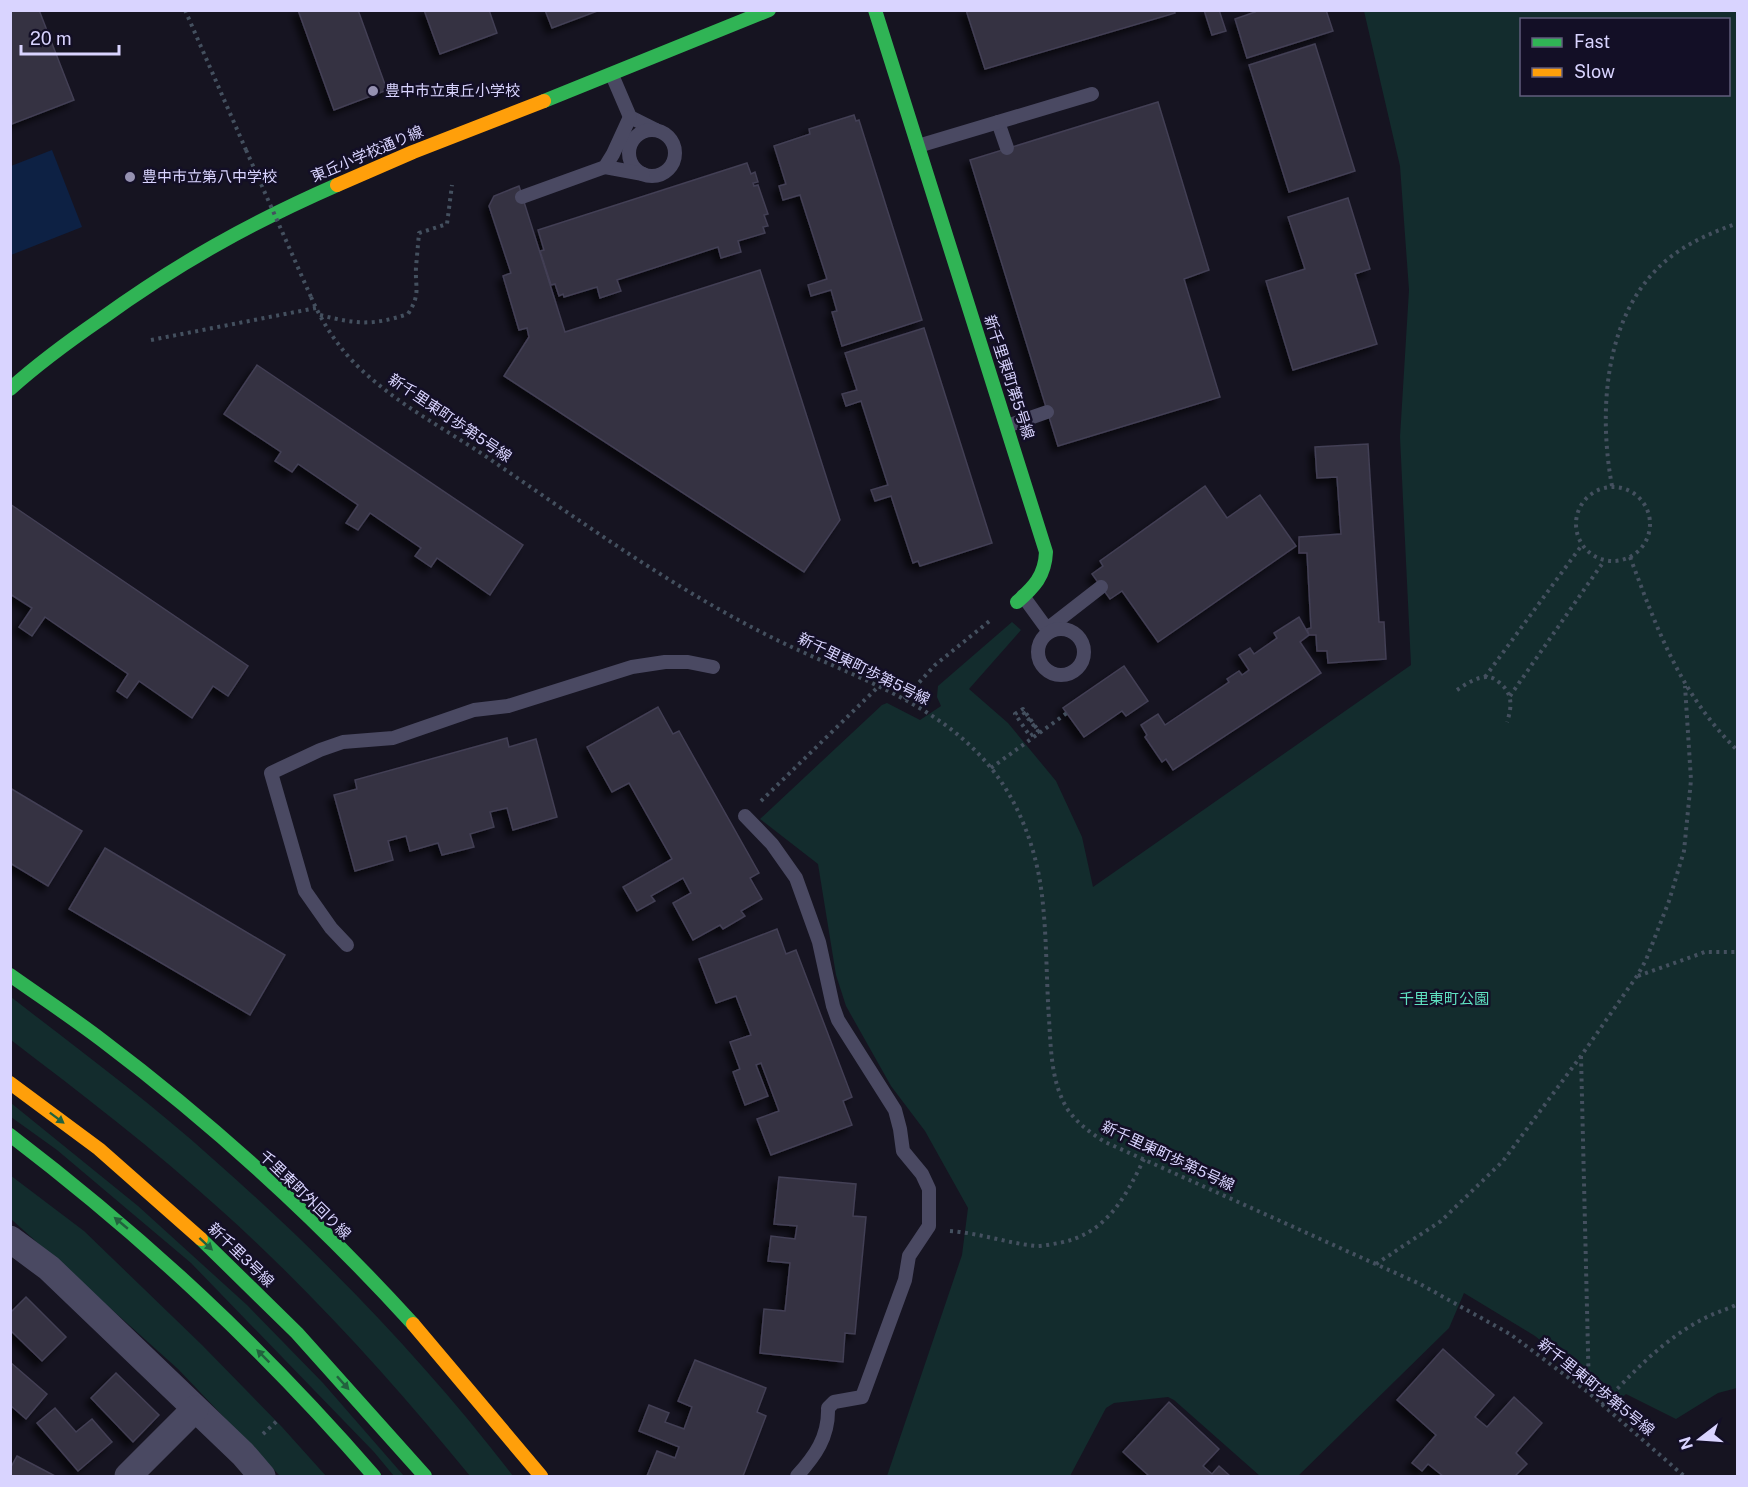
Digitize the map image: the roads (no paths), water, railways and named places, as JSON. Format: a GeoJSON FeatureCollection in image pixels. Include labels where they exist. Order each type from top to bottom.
{"type":"FeatureCollection","features":[{"type":"Feature","properties":{"kind":"street","name":"東丘小学校通り線"},"geometry":{"type":"LineString","coordinates":[[10,388],[41,361],[148,285],[241,230],[282,209],[348,179],[612,75],[769,10]]}},
{"type":"Feature","properties":{"kind":"street","name":"新千里東町第5号線"},"geometry":{"type":"LineString","coordinates":[[875,10],[1046,552],[1042,579],[1020,599]]}},
{"type":"Feature","properties":{"kind":"street","name":"千里東町外回り線"},"geometry":{"type":"LineString","coordinates":[[10,975],[112,1047],[207,1125],[296,1206],[382,1292],[491,1414],[541,1476]]}},
{"type":"Feature","properties":{"kind":"street","name":"新千里3号線"},"geometry":{"type":"LineString","coordinates":[[10,1083],[99,1149],[205,1242],[311,1348],[425,1476]]}},
{"type":"Feature","properties":{"kind":"street"},"geometry":{"type":"LineString","coordinates":[[10,1136],[66,1177],[178,1272],[281,1374],[374,1476]]}},
{"type":"Feature","properties":{"kind":"street"},"geometry":{"type":"LineString","coordinates":[[10,1239],[49,1268],[243,1454],[262,1476]]}},
{"type":"Feature","properties":{"kind":"street"},"geometry":{"type":"LineString","coordinates":[[128,1476],[195,1409]]}},
{"type":"Feature","properties":{"kind":"lane"},"geometry":{"type":"LineString","coordinates":[[522,197],[605,167],[653,176],[669,167],[674,160],[672,142],[666,135],[630,117],[612,75]]}},
{"type":"Feature","properties":{"kind":"lane"},"geometry":{"type":"LineString","coordinates":[[918,146],[1092,94]]}},
{"type":"Feature","properties":{"kind":"lane"},"geometry":{"type":"LineString","coordinates":[[605,167],[630,117]]}},
{"type":"Feature","properties":{"kind":"lane"},"geometry":{"type":"LineString","coordinates":[[998,122],[1007,148]]}},
{"type":"Feature","properties":{"kind":"lane"},"geometry":{"type":"LineString","coordinates":[[645,174],[631,163],[630,146],[641,132],[658,131]]}},
{"type":"Feature","properties":{"kind":"lane"},"geometry":{"type":"LineString","coordinates":[[1007,426],[1047,412]]}},
{"type":"Feature","properties":{"kind":"lane"},"geometry":{"type":"LineString","coordinates":[[1020,599],[1049,630],[1101,587]]}},
{"type":"Feature","properties":{"kind":"lane"},"geometry":{"type":"LineString","coordinates":[[346,945],[305,891],[271,773],[320,750],[344,742],[393,738],[474,710],[508,706],[632,667],[676,662],[713,667]]}},
{"type":"Feature","properties":{"kind":"lane"},"geometry":{"type":"LineString","coordinates":[[745,816],[772,844],[796,878],[819,942],[838,1020],[895,1110],[903,1152],[922,1174],[929,1189],[929,1226],[909,1256],[905,1280],[862,1396],[834,1402],[828,1408],[823,1441],[814,1457],[796,1476]]}},
{"type":"Feature","properties":{"kind":"water"},"geometry":{"type":"Polygon","coordinates":[[[52,150],[82,227],[11,255],[11,166],[52,150]]]}},
{"type":"Feature","properties":{"kind":"place","name":"豊中市立東丘小学校"},"geometry":{"type":"Point","coordinates":[373,91]}},
{"type":"Feature","properties":{"kind":"place","name":"豊中市立第八中学校"},"geometry":{"type":"Point","coordinates":[130,177]}},
{"type":"Feature","properties":{"kind":"park label","name":"千里東町公園"},"geometry":{"type":"Point","coordinates":[1444,999]}}]}
